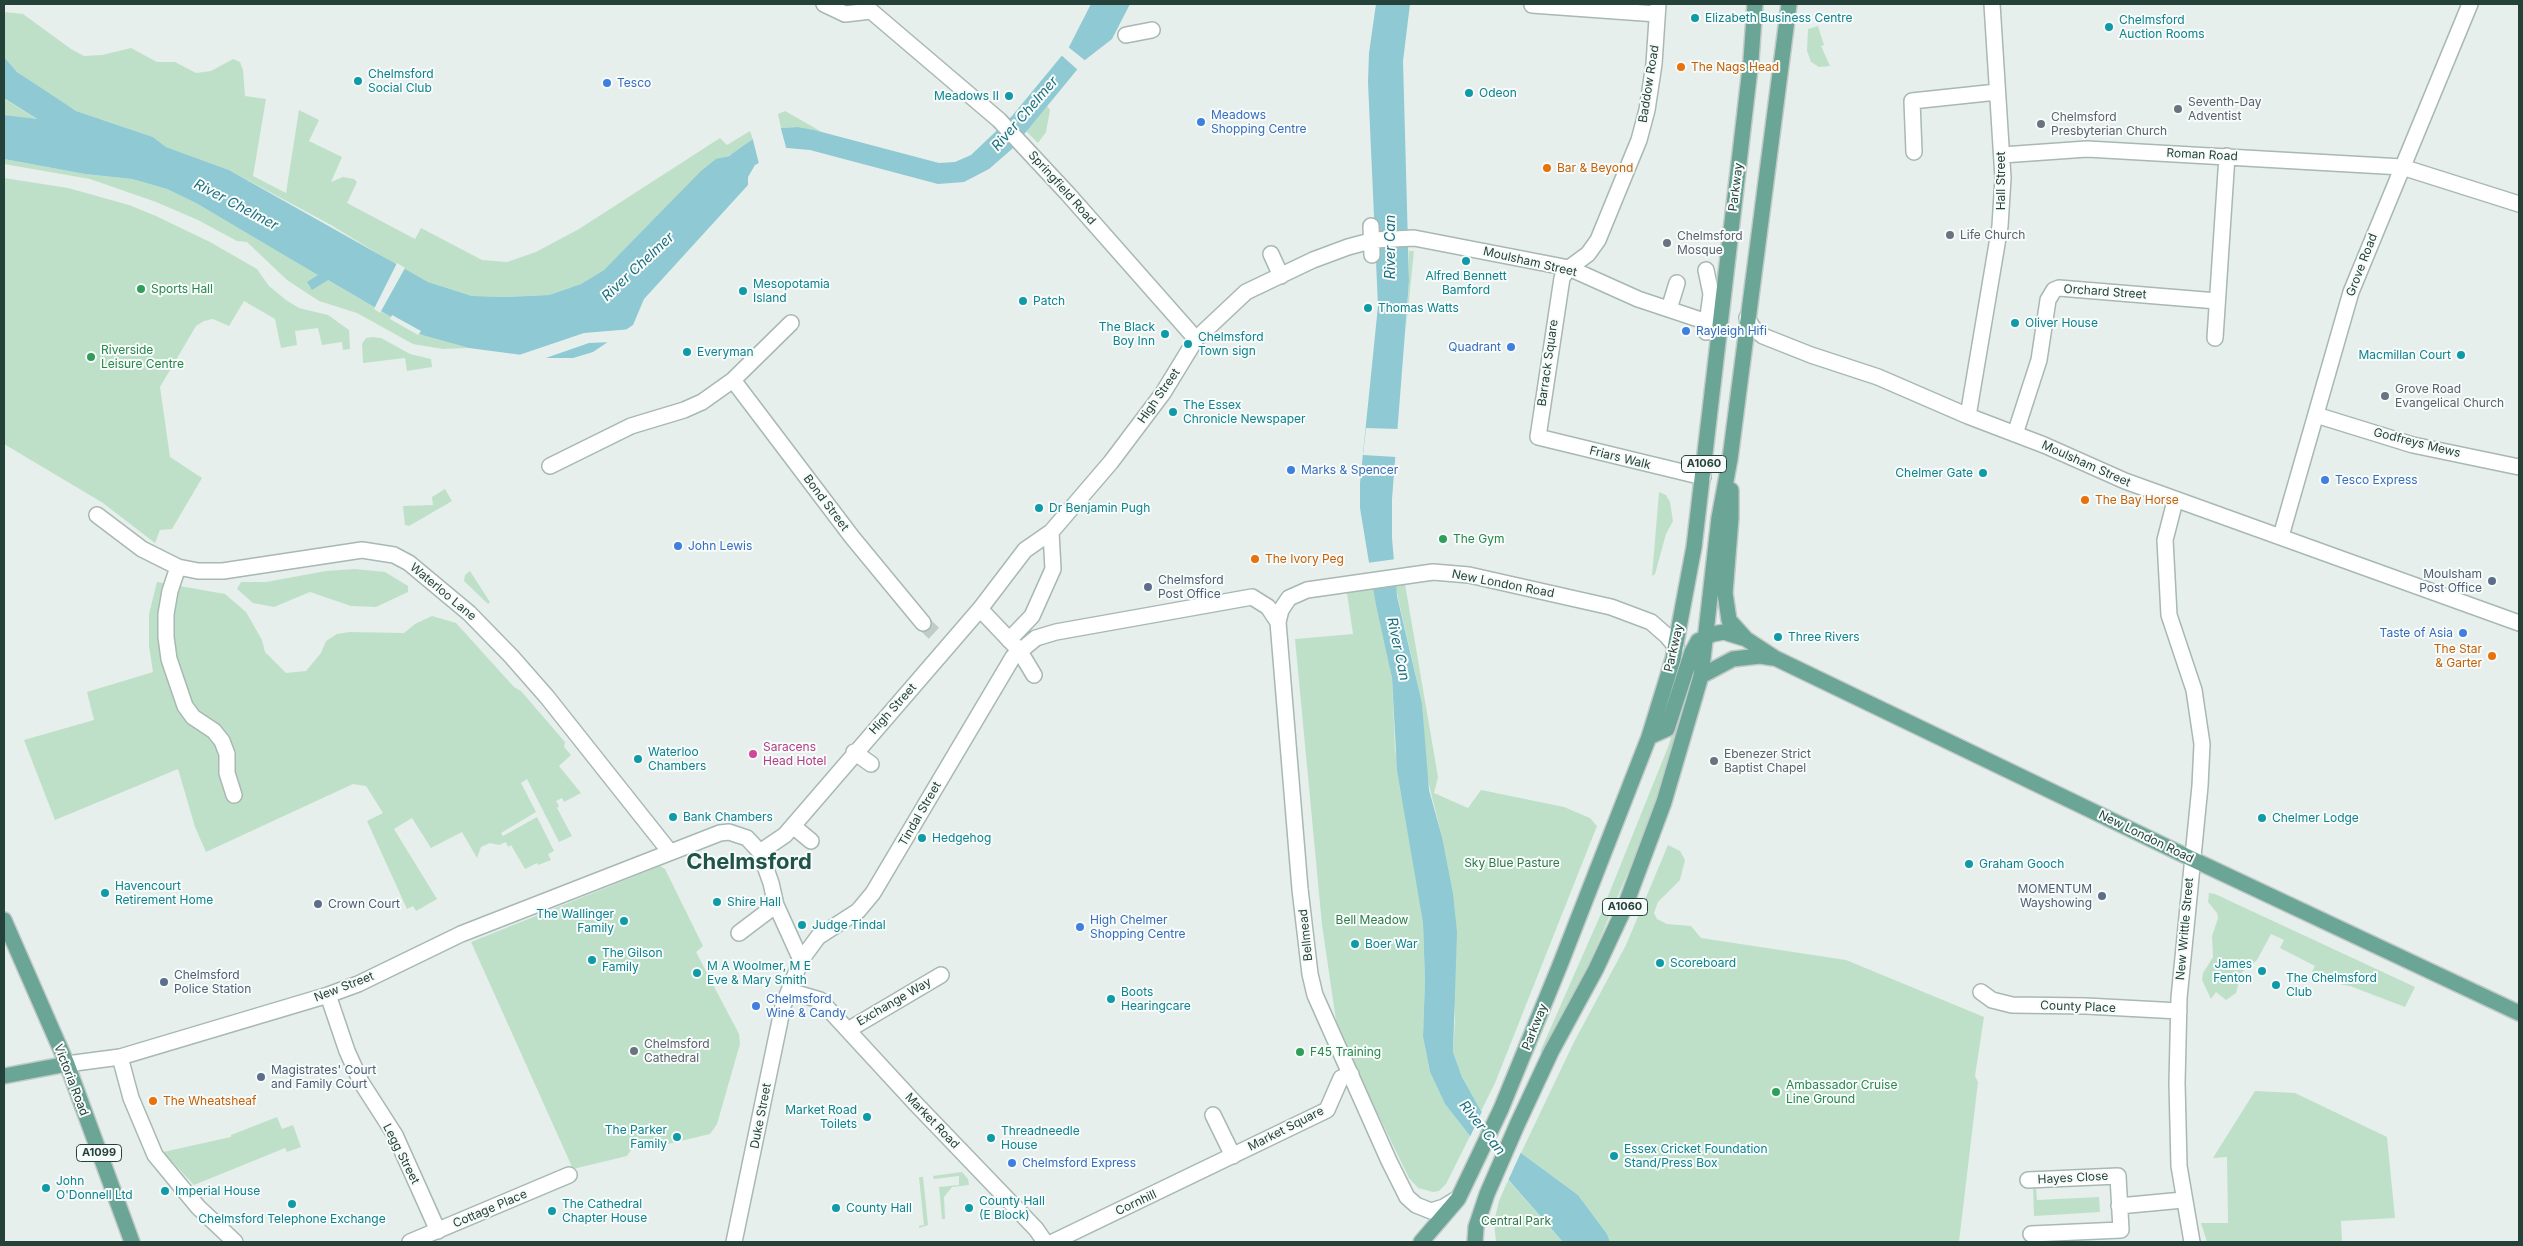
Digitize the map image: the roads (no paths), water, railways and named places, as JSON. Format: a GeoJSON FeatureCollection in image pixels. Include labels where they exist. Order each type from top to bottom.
{"type":"FeatureCollection","features":[{"type":"Feature","properties":{"kind":"main road","name":"Parkway"},"geometry":{"type":"LineString","coordinates":[[1421,1242],[1458,1199],[1501,1109],[1560,965],[1649,737],[1676,647],[1690,572],[1703,476],[1752,60],[1755,4]]}},
{"type":"Feature","properties":{"kind":"main road","name":"Parkway"},"geometry":{"type":"LineString","coordinates":[[1475,1242],[1476,1227],[1488,1190],[1517,1125],[1551,1052],[1596,969],[1624,909],[1664,802],[1701,676],[1719,518],[1730,459],[1789,4]]}},
{"type":"Feature","properties":{"kind":"main road","name":"Parkway"},"geometry":{"type":"LineString","coordinates":[[1730,459],[1731,518],[1726,608],[1732,624],[1746,639]]}},
{"type":"Feature","properties":{"kind":"main road"},"geometry":{"type":"LineString","coordinates":[[1649,737],[1667,729],[1692,652],[1698,641],[1707,636],[1724,632],[1746,639]]}},
{"type":"Feature","properties":{"kind":"main road","name":"New London Road"},"geometry":{"type":"LineString","coordinates":[[1746,639],[1775,658],[2192,859],[2519,1013]]}},
{"type":"Feature","properties":{"kind":"main road","name":"New London Road"},"geometry":{"type":"LineString","coordinates":[[1701,676],[1734,659],[1760,656],[1775,658]]}},
{"type":"Feature","properties":{"kind":"main road","name":"Victoria Road"},"geometry":{"type":"LineString","coordinates":[[4,920],[67,1064],[132,1242]]}},
{"type":"Feature","properties":{"kind":"main road","name":"New Street"},"geometry":{"type":"LineString","coordinates":[[4,1076],[67,1064]]}},
{"type":"Feature","properties":{"kind":"main road","name":"A1060"},"geometry":{"type":"LineString","coordinates":[[1482,1209],[1484,1242]]}},
{"type":"Feature","properties":{"kind":"street","name":"Springfield Road"},"geometry":{"type":"LineString","coordinates":[[824,4],[845,14],[872,7],[1002,122],[1196,339]]}},
{"type":"Feature","properties":{"kind":"street"},"geometry":{"type":"LineString","coordinates":[[1532,4],[1658,9]]}},
{"type":"Feature","properties":{"kind":"street","name":"Hall Street"},"geometry":{"type":"LineString","coordinates":[[1968,416],[2000,226],[2002,155],[1992,4]]}},
{"type":"Feature","properties":{"kind":"street","name":"Grove Road"},"geometry":{"type":"LineString","coordinates":[[2280,536],[2351,292],[2470,4]]}},
{"type":"Feature","properties":{"kind":"street","name":"Baddow Road"},"geometry":{"type":"LineString","coordinates":[[1559,290],[1562,278],[1569,268],[1588,254],[1598,240],[1639,140],[1651,82],[1658,9]]}},
{"type":"Feature","properties":{"kind":"street"},"geometry":{"type":"LineString","coordinates":[[1126,35],[1152,30]]}},
{"type":"Feature","properties":{"kind":"street"},"geometry":{"type":"LineString","coordinates":[[1914,152],[1912,101],[1997,92]]}},
{"type":"Feature","properties":{"kind":"street","name":"Roman Road"},"geometry":{"type":"LineString","coordinates":[[2002,155],[2087,149],[2402,167],[2519,204]]}},
{"type":"Feature","properties":{"kind":"street"},"geometry":{"type":"LineString","coordinates":[[2215,338],[2227,156]]}},
{"type":"Feature","properties":{"kind":"street","name":"Moulsham Street"},"geometry":{"type":"LineString","coordinates":[[1414,238],[1569,268],[1638,299],[1669,309],[1706,327],[1711,294],[1706,270]]}},
{"type":"Feature","properties":{"kind":"street","name":"High Street"},"geometry":{"type":"LineString","coordinates":[[760,852],[785,835],[793,826],[944,642],[980,609],[1025,550],[1051,532],[1111,462],[1163,393],[1196,339],[1246,292],[1313,260],[1372,240],[1414,238]]}},
{"type":"Feature","properties":{"kind":"street"},"geometry":{"type":"LineString","coordinates":[[1271,254],[1280,276]]}},
{"type":"Feature","properties":{"kind":"street"},"geometry":{"type":"LineString","coordinates":[[1669,309],[1677,283]]}},
{"type":"Feature","properties":{"kind":"street","name":"Orchard Street"},"geometry":{"type":"LineString","coordinates":[[2015,434],[2039,360],[2048,300],[2054,290],[2059,288],[2217,301]]}},
{"type":"Feature","properties":{"kind":"street","name":"Barrack Square"},"geometry":{"type":"LineString","coordinates":[[1538,436],[1559,290]]}},
{"type":"Feature","properties":{"kind":"street","name":"Moulsham Street"},"geometry":{"type":"LineString","coordinates":[[1747,318],[1753,328],[1763,336],[1811,355],[1878,377],[2175,501],[2280,536],[2519,623]]}},
{"type":"Feature","properties":{"kind":"street"},"geometry":{"type":"LineString","coordinates":[[550,466],[631,426],[684,410],[702,402],[733,380],[792,323]]}},
{"type":"Feature","properties":{"kind":"street","name":"Bond Street"},"geometry":{"type":"LineString","coordinates":[[733,380],[852,537],[923,623]]}},
{"type":"Feature","properties":{"kind":"street","name":"Godfreys Mews"},"geometry":{"type":"LineString","coordinates":[[2316,415],[2413,445],[2519,467]]}},
{"type":"Feature","properties":{"kind":"street","name":"Friars Walk"},"geometry":{"type":"LineString","coordinates":[[1538,436],[1703,476]]}},
{"type":"Feature","properties":{"kind":"street","name":"New Writtle Street"},"geometry":{"type":"LineString","coordinates":[[2175,501],[2165,540],[2169,615],[2194,690],[2202,744],[2200,786],[2178,1011],[2178,1138],[2183,1200],[2192,1242]]}},
{"type":"Feature","properties":{"kind":"street","name":"Waterloo Lane"},"geometry":{"type":"LineString","coordinates":[[97,515],[142,549],[178,567],[198,571],[224,571],[362,550],[380,551],[394,555],[409,563],[469,613],[511,656],[547,697],[670,852]]}},
{"type":"Feature","properties":{"kind":"street"},"geometry":{"type":"LineString","coordinates":[[1014,645],[1032,616],[1052,569],[1051,532]]}},
{"type":"Feature","properties":{"kind":"street"},"geometry":{"type":"LineString","coordinates":[[178,567],[170,591],[166,614],[166,637],[169,659],[185,706],[197,721],[214,731],[222,741],[227,754],[227,773],[234,795]]}},
{"type":"Feature","properties":{"kind":"street","name":"New London Road"},"geometry":{"type":"LineString","coordinates":[[1289,598],[1308,590],[1400,576],[1433,572],[1469,575],[1612,607],[1651,622],[1676,647]]}},
{"type":"Feature","properties":{"kind":"street"},"geometry":{"type":"LineString","coordinates":[[1014,645],[1056,632],[1252,597],[1268,606],[1278,622]]}},
{"type":"Feature","properties":{"kind":"street","name":"Bellmead"},"geometry":{"type":"LineString","coordinates":[[1289,598],[1278,622],[1310,974],[1315,995],[1389,1162],[1408,1197],[1416,1205],[1431,1211],[1444,1207],[1458,1199]]}},
{"type":"Feature","properties":{"kind":"street"},"geometry":{"type":"LineString","coordinates":[[980,609],[1014,645],[1034,675]]}},
{"type":"Feature","properties":{"kind":"street","name":"Tindal Street"},"geometry":{"type":"LineString","coordinates":[[789,990],[801,960],[818,937],[858,911],[873,893],[1008,665],[1014,645]]}},
{"type":"Feature","properties":{"kind":"street"},"geometry":{"type":"LineString","coordinates":[[854,752],[871,764]]}},
{"type":"Feature","properties":{"kind":"street"},"geometry":{"type":"LineString","coordinates":[[793,826],[811,841]]}},
{"type":"Feature","properties":{"kind":"street","name":"New Street"},"geometry":{"type":"LineString","coordinates":[[67,1064],[120,1057],[328,995],[358,984],[462,934],[720,833],[729,832],[746,838],[760,852]]}},
{"type":"Feature","properties":{"kind":"street"},"geometry":{"type":"LineString","coordinates":[[760,852],[772,883],[776,905],[801,960]]}},
{"type":"Feature","properties":{"kind":"street"},"geometry":{"type":"LineString","coordinates":[[739,933],[776,905]]}},
{"type":"Feature","properties":{"kind":"street","name":"Exchange Way"},"geometry":{"type":"LineString","coordinates":[[848,1030],[941,975]]}},
{"type":"Feature","properties":{"kind":"street","name":"Market Road"},"geometry":{"type":"LineString","coordinates":[[789,990],[820,1000],[1036,1229],[1045,1242]]}},
{"type":"Feature","properties":{"kind":"street","name":"Duke Street"},"geometry":{"type":"LineString","coordinates":[[734,1242],[783,1006],[789,990]]}},
{"type":"Feature","properties":{"kind":"street","name":"County Place"},"geometry":{"type":"LineString","coordinates":[[1981,992],[1992,1000],[2012,1005],[2086,1006],[2178,1011]]}},
{"type":"Feature","properties":{"kind":"street","name":"Legg Street"},"geometry":{"type":"LineString","coordinates":[[328,995],[347,1051],[361,1082],[395,1135],[438,1230]]}},
{"type":"Feature","properties":{"kind":"street"},"geometry":{"type":"LineString","coordinates":[[120,1057],[131,1098],[155,1155],[198,1208],[235,1242]]}},
{"type":"Feature","properties":{"kind":"street","name":"Market Square"},"geometry":{"type":"LineString","coordinates":[[1213,1115],[1226,1160],[1328,1110],[1341,1078],[1350,1074]]}},
{"type":"Feature","properties":{"kind":"street","name":"Cornhill"},"geometry":{"type":"LineString","coordinates":[[1052,1242],[1153,1200],[1226,1160]]}},
{"type":"Feature","properties":{"kind":"street","name":"Cottage Place"},"geometry":{"type":"LineString","coordinates":[[410,1242],[569,1175]]}},
{"type":"Feature","properties":{"kind":"street","name":"Hayes Close"},"geometry":{"type":"LineString","coordinates":[[2028,1180],[2118,1176],[2120,1230],[2031,1234]]}},
{"type":"Feature","properties":{"kind":"street"},"geometry":{"type":"LineString","coordinates":[[2119,1206],[2183,1200]]}},
{"type":"Feature","properties":{"kind":"water","name":"River Chelmer"},"geometry":{"type":"Polygon","coordinates":[[[1091,4],[1130,4],[1112,39],[1085,60],[1012,149],[989,169],[964,182],[938,184],[810,150],[787,148],[755,165],[748,177],[748,185],[644,299],[633,325],[593,352],[573,358],[545,358],[469,348],[422,335],[328,280],[312,290],[307,282],[318,275],[196,203],[167,189],[132,179],[85,174],[4,159],[4,115],[37,119],[4,98],[4,57],[17,72],[76,111],[153,137],[166,147],[229,170],[428,282],[472,296],[549,295],[581,284],[604,270],[701,171],[716,159],[729,156],[753,139],[781,128],[798,127],[814,130],[939,163],[955,162],[971,155],[1012,116],[1069,47],[1091,4]]]}},
{"type":"Feature","properties":{"kind":"water","name":"River Can"},"geometry":{"type":"Polygon","coordinates":[[[1376,4],[1410,4],[1403,61],[1409,281],[1392,499],[1392,538],[1397,596],[1422,703],[1429,790],[1442,837],[1453,894],[1457,932],[1453,1052],[1462,1077],[1481,1111],[1521,1153],[1578,1195],[1607,1234],[1610,1242],[1563,1242],[1470,1136],[1445,1104],[1430,1072],[1423,1037],[1425,980],[1423,923],[1397,770],[1392,678],[1376,605],[1360,508],[1360,483],[1378,306],[1368,82],[1369,53],[1376,4]]]}},
{"type":"Feature","properties":{"kind":"tunnel"},"geometry":{"type":"LineString","coordinates":[[923,623],[939,638]]}},
{"type":"Feature","properties":{"kind":"place","name":"Elizabeth Business Centre"},"geometry":{"type":"Point","coordinates":[1695,18]}},
{"type":"Feature","properties":{"kind":"place","name":"Chelmsford Auction Rooms"},"geometry":{"type":"Point","coordinates":[2109,27]}},
{"type":"Feature","properties":{"kind":"place","name":"The Nags Head"},"geometry":{"type":"Point","coordinates":[1681,67]}},
{"type":"Feature","properties":{"kind":"place","name":"Chelmsford Social Club"},"geometry":{"type":"Point","coordinates":[358,81]}},
{"type":"Feature","properties":{"kind":"place","name":"Tesco"},"geometry":{"type":"Point","coordinates":[607,83]}},
{"type":"Feature","properties":{"kind":"place","name":"Odeon"},"geometry":{"type":"Point","coordinates":[1469,93]}},
{"type":"Feature","properties":{"kind":"place","name":"Meadows II"},"geometry":{"type":"Point","coordinates":[1009,96]}},
{"type":"Feature","properties":{"kind":"place","name":"Seventh-Day Adventist"},"geometry":{"type":"Point","coordinates":[2178,109]}},
{"type":"Feature","properties":{"kind":"place","name":"Meadows Shopping Centre"},"geometry":{"type":"Point","coordinates":[1201,122]}},
{"type":"Feature","properties":{"kind":"place","name":"Chelmsford Presbyterian Church"},"geometry":{"type":"Point","coordinates":[2041,124]}},
{"type":"Feature","properties":{"kind":"place","name":"Bar & Beyond"},"geometry":{"type":"Point","coordinates":[1547,168]}},
{"type":"Feature","properties":{"kind":"place","name":"Life Church"},"geometry":{"type":"Point","coordinates":[1950,235]}},
{"type":"Feature","properties":{"kind":"place","name":"Chelmsford Mosque"},"geometry":{"type":"Point","coordinates":[1667,243]}},
{"type":"Feature","properties":{"kind":"place","name":"Alfred Bennett Bamford"},"geometry":{"type":"Point","coordinates":[1466,261]}},
{"type":"Feature","properties":{"kind":"place","name":"Sports Hall"},"geometry":{"type":"Point","coordinates":[141,289]}},
{"type":"Feature","properties":{"kind":"place","name":"Mesopotamia Island"},"geometry":{"type":"Point","coordinates":[743,291]}},
{"type":"Feature","properties":{"kind":"place","name":"Patch"},"geometry":{"type":"Point","coordinates":[1023,301]}},
{"type":"Feature","properties":{"kind":"place","name":"Thomas Watts"},"geometry":{"type":"Point","coordinates":[1368,308]}},
{"type":"Feature","properties":{"kind":"place","name":"Oliver House"},"geometry":{"type":"Point","coordinates":[2015,323]}},
{"type":"Feature","properties":{"kind":"place","name":"Rayleigh Hifi"},"geometry":{"type":"Point","coordinates":[1686,331]}},
{"type":"Feature","properties":{"kind":"place","name":"The Black Boy Inn"},"geometry":{"type":"Point","coordinates":[1165,334]}},
{"type":"Feature","properties":{"kind":"place","name":"Chelmsford Town sign"},"geometry":{"type":"Point","coordinates":[1188,344]}},
{"type":"Feature","properties":{"kind":"place","name":"Quadrant"},"geometry":{"type":"Point","coordinates":[1511,347]}},
{"type":"Feature","properties":{"kind":"place","name":"Everyman"},"geometry":{"type":"Point","coordinates":[687,352]}},
{"type":"Feature","properties":{"kind":"place","name":"Macmillan Court"},"geometry":{"type":"Point","coordinates":[2461,355]}},
{"type":"Feature","properties":{"kind":"place","name":"Riverside Leisure Centre"},"geometry":{"type":"Point","coordinates":[91,357]}},
{"type":"Feature","properties":{"kind":"place","name":"Grove Road Evangelical Church"},"geometry":{"type":"Point","coordinates":[2385,396]}},
{"type":"Feature","properties":{"kind":"place","name":"The Essex Chronicle Newspaper"},"geometry":{"type":"Point","coordinates":[1173,412]}},
{"type":"Feature","properties":{"kind":"place","name":"Marks & Spencer"},"geometry":{"type":"Point","coordinates":[1291,470]}},
{"type":"Feature","properties":{"kind":"place","name":"Chelmer Gate"},"geometry":{"type":"Point","coordinates":[1983,473]}},
{"type":"Feature","properties":{"kind":"place","name":"Tesco Express"},"geometry":{"type":"Point","coordinates":[2325,480]}},
{"type":"Feature","properties":{"kind":"place","name":"The Bay Horse"},"geometry":{"type":"Point","coordinates":[2085,500]}},
{"type":"Feature","properties":{"kind":"place","name":"Dr Benjamin Pugh"},"geometry":{"type":"Point","coordinates":[1039,508]}},
{"type":"Feature","properties":{"kind":"place","name":"The Gym"},"geometry":{"type":"Point","coordinates":[1443,539]}},
{"type":"Feature","properties":{"kind":"place","name":"John Lewis"},"geometry":{"type":"Point","coordinates":[678,546]}},
{"type":"Feature","properties":{"kind":"place","name":"The Ivory Peg"},"geometry":{"type":"Point","coordinates":[1255,559]}},
{"type":"Feature","properties":{"kind":"place","name":"Moulsham Post Office"},"geometry":{"type":"Point","coordinates":[2492,581]}},
{"type":"Feature","properties":{"kind":"place","name":"Chelmsford Post Office"},"geometry":{"type":"Point","coordinates":[1148,587]}},
{"type":"Feature","properties":{"kind":"place","name":"Taste of Asia"},"geometry":{"type":"Point","coordinates":[2463,633]}},
{"type":"Feature","properties":{"kind":"place","name":"Three Rivers"},"geometry":{"type":"Point","coordinates":[1778,637]}},
{"type":"Feature","properties":{"kind":"place","name":"The Star & Garter"},"geometry":{"type":"Point","coordinates":[2492,656]}},
{"type":"Feature","properties":{"kind":"place","name":"Saracens Head Hotel"},"geometry":{"type":"Point","coordinates":[753,754]}},
{"type":"Feature","properties":{"kind":"place","name":"Waterloo Chambers"},"geometry":{"type":"Point","coordinates":[638,759]}},
{"type":"Feature","properties":{"kind":"place","name":"Ebenezer Strict Baptist Chapel"},"geometry":{"type":"Point","coordinates":[1714,761]}},
{"type":"Feature","properties":{"kind":"place","name":"Bank Chambers"},"geometry":{"type":"Point","coordinates":[673,817]}},
{"type":"Feature","properties":{"kind":"place","name":"Chelmer Lodge"},"geometry":{"type":"Point","coordinates":[2262,818]}},
{"type":"Feature","properties":{"kind":"place","name":"Hedgehog"},"geometry":{"type":"Point","coordinates":[922,838]}},
{"type":"Feature","properties":{"kind":"place","name":"Graham Gooch"},"geometry":{"type":"Point","coordinates":[1969,864]}},
{"type":"Feature","properties":{"kind":"place","name":"Havencourt Retirement Home"},"geometry":{"type":"Point","coordinates":[105,893]}},
{"type":"Feature","properties":{"kind":"place","name":"MOMENTUM Wayshowing"},"geometry":{"type":"Point","coordinates":[2102,896]}},
{"type":"Feature","properties":{"kind":"place","name":"Shire Hall"},"geometry":{"type":"Point","coordinates":[717,902]}},
{"type":"Feature","properties":{"kind":"place","name":"Crown Court"},"geometry":{"type":"Point","coordinates":[318,904]}},
{"type":"Feature","properties":{"kind":"place","name":"The Wallinger Family"},"geometry":{"type":"Point","coordinates":[624,921]}},
{"type":"Feature","properties":{"kind":"place","name":"Judge Tindal"},"geometry":{"type":"Point","coordinates":[802,925]}},
{"type":"Feature","properties":{"kind":"place","name":"High Chelmer Shopping Centre"},"geometry":{"type":"Point","coordinates":[1080,927]}},
{"type":"Feature","properties":{"kind":"place","name":"Boer War"},"geometry":{"type":"Point","coordinates":[1355,944]}},
{"type":"Feature","properties":{"kind":"place","name":"The Gilson Family"},"geometry":{"type":"Point","coordinates":[592,960]}},
{"type":"Feature","properties":{"kind":"place","name":"Scoreboard"},"geometry":{"type":"Point","coordinates":[1660,963]}},
{"type":"Feature","properties":{"kind":"place","name":"James Fenton"},"geometry":{"type":"Point","coordinates":[2262,971]}},
{"type":"Feature","properties":{"kind":"place","name":"M A Woolmer, M E Eve & Mary Smith"},"geometry":{"type":"Point","coordinates":[697,973]}},
{"type":"Feature","properties":{"kind":"place","name":"Chelmsford Police Station"},"geometry":{"type":"Point","coordinates":[164,982]}},
{"type":"Feature","properties":{"kind":"place","name":"The Chelmsford Club"},"geometry":{"type":"Point","coordinates":[2276,985]}},
{"type":"Feature","properties":{"kind":"place","name":"Boots Hearingcare"},"geometry":{"type":"Point","coordinates":[1111,999]}},
{"type":"Feature","properties":{"kind":"place","name":"Chelmsford Wine & Candy"},"geometry":{"type":"Point","coordinates":[756,1006]}},
{"type":"Feature","properties":{"kind":"place","name":"Chelmsford Cathedral"},"geometry":{"type":"Point","coordinates":[634,1051]}},
{"type":"Feature","properties":{"kind":"place","name":"F45 Training"},"geometry":{"type":"Point","coordinates":[1300,1052]}},
{"type":"Feature","properties":{"kind":"place","name":"Magistrates' Court and Family Court"},"geometry":{"type":"Point","coordinates":[261,1077]}},
{"type":"Feature","properties":{"kind":"place","name":"Ambassador Cruise Line Ground"},"geometry":{"type":"Point","coordinates":[1776,1092]}},
{"type":"Feature","properties":{"kind":"place","name":"The Wheatsheaf"},"geometry":{"type":"Point","coordinates":[153,1101]}},
{"type":"Feature","properties":{"kind":"place","name":"Market Road Toilets"},"geometry":{"type":"Point","coordinates":[867,1117]}},
{"type":"Feature","properties":{"kind":"place","name":"The Parker Family"},"geometry":{"type":"Point","coordinates":[677,1137]}},
{"type":"Feature","properties":{"kind":"place","name":"Threadneedle House"},"geometry":{"type":"Point","coordinates":[991,1138]}},
{"type":"Feature","properties":{"kind":"place","name":"Essex Cricket Foundation Stand/Press Box"},"geometry":{"type":"Point","coordinates":[1614,1156]}},
{"type":"Feature","properties":{"kind":"place","name":"Chelmsford Express"},"geometry":{"type":"Point","coordinates":[1012,1163]}},
{"type":"Feature","properties":{"kind":"place","name":"John O'Donnell Ltd"},"geometry":{"type":"Point","coordinates":[46,1188]}},
{"type":"Feature","properties":{"kind":"place","name":"Imperial House"},"geometry":{"type":"Point","coordinates":[165,1191]}},
{"type":"Feature","properties":{"kind":"place","name":"Chelmsford Telephone Exchange"},"geometry":{"type":"Point","coordinates":[292,1204]}},
{"type":"Feature","properties":{"kind":"place","name":"County Hall"},"geometry":{"type":"Point","coordinates":[836,1208]}},
{"type":"Feature","properties":{"kind":"place","name":"County Hall (E Block)"},"geometry":{"type":"Point","coordinates":[969,1208]}},
{"type":"Feature","properties":{"kind":"place","name":"The Cathedral Chapter House"},"geometry":{"type":"Point","coordinates":[552,1211]}},
{"type":"Feature","properties":{"kind":"district","name":"Chelmsford"},"geometry":{"type":"Point","coordinates":[749,862]}},
{"type":"Feature","properties":{"kind":"park label","name":"Sky Blue Pasture"},"geometry":{"type":"Point","coordinates":[1512,863]}},
{"type":"Feature","properties":{"kind":"park label","name":"Bell Meadow"},"geometry":{"type":"Point","coordinates":[1372,920]}},
{"type":"Feature","properties":{"kind":"park label","name":"Central Park"},"geometry":{"type":"Point","coordinates":[1516,1221]}}]}
